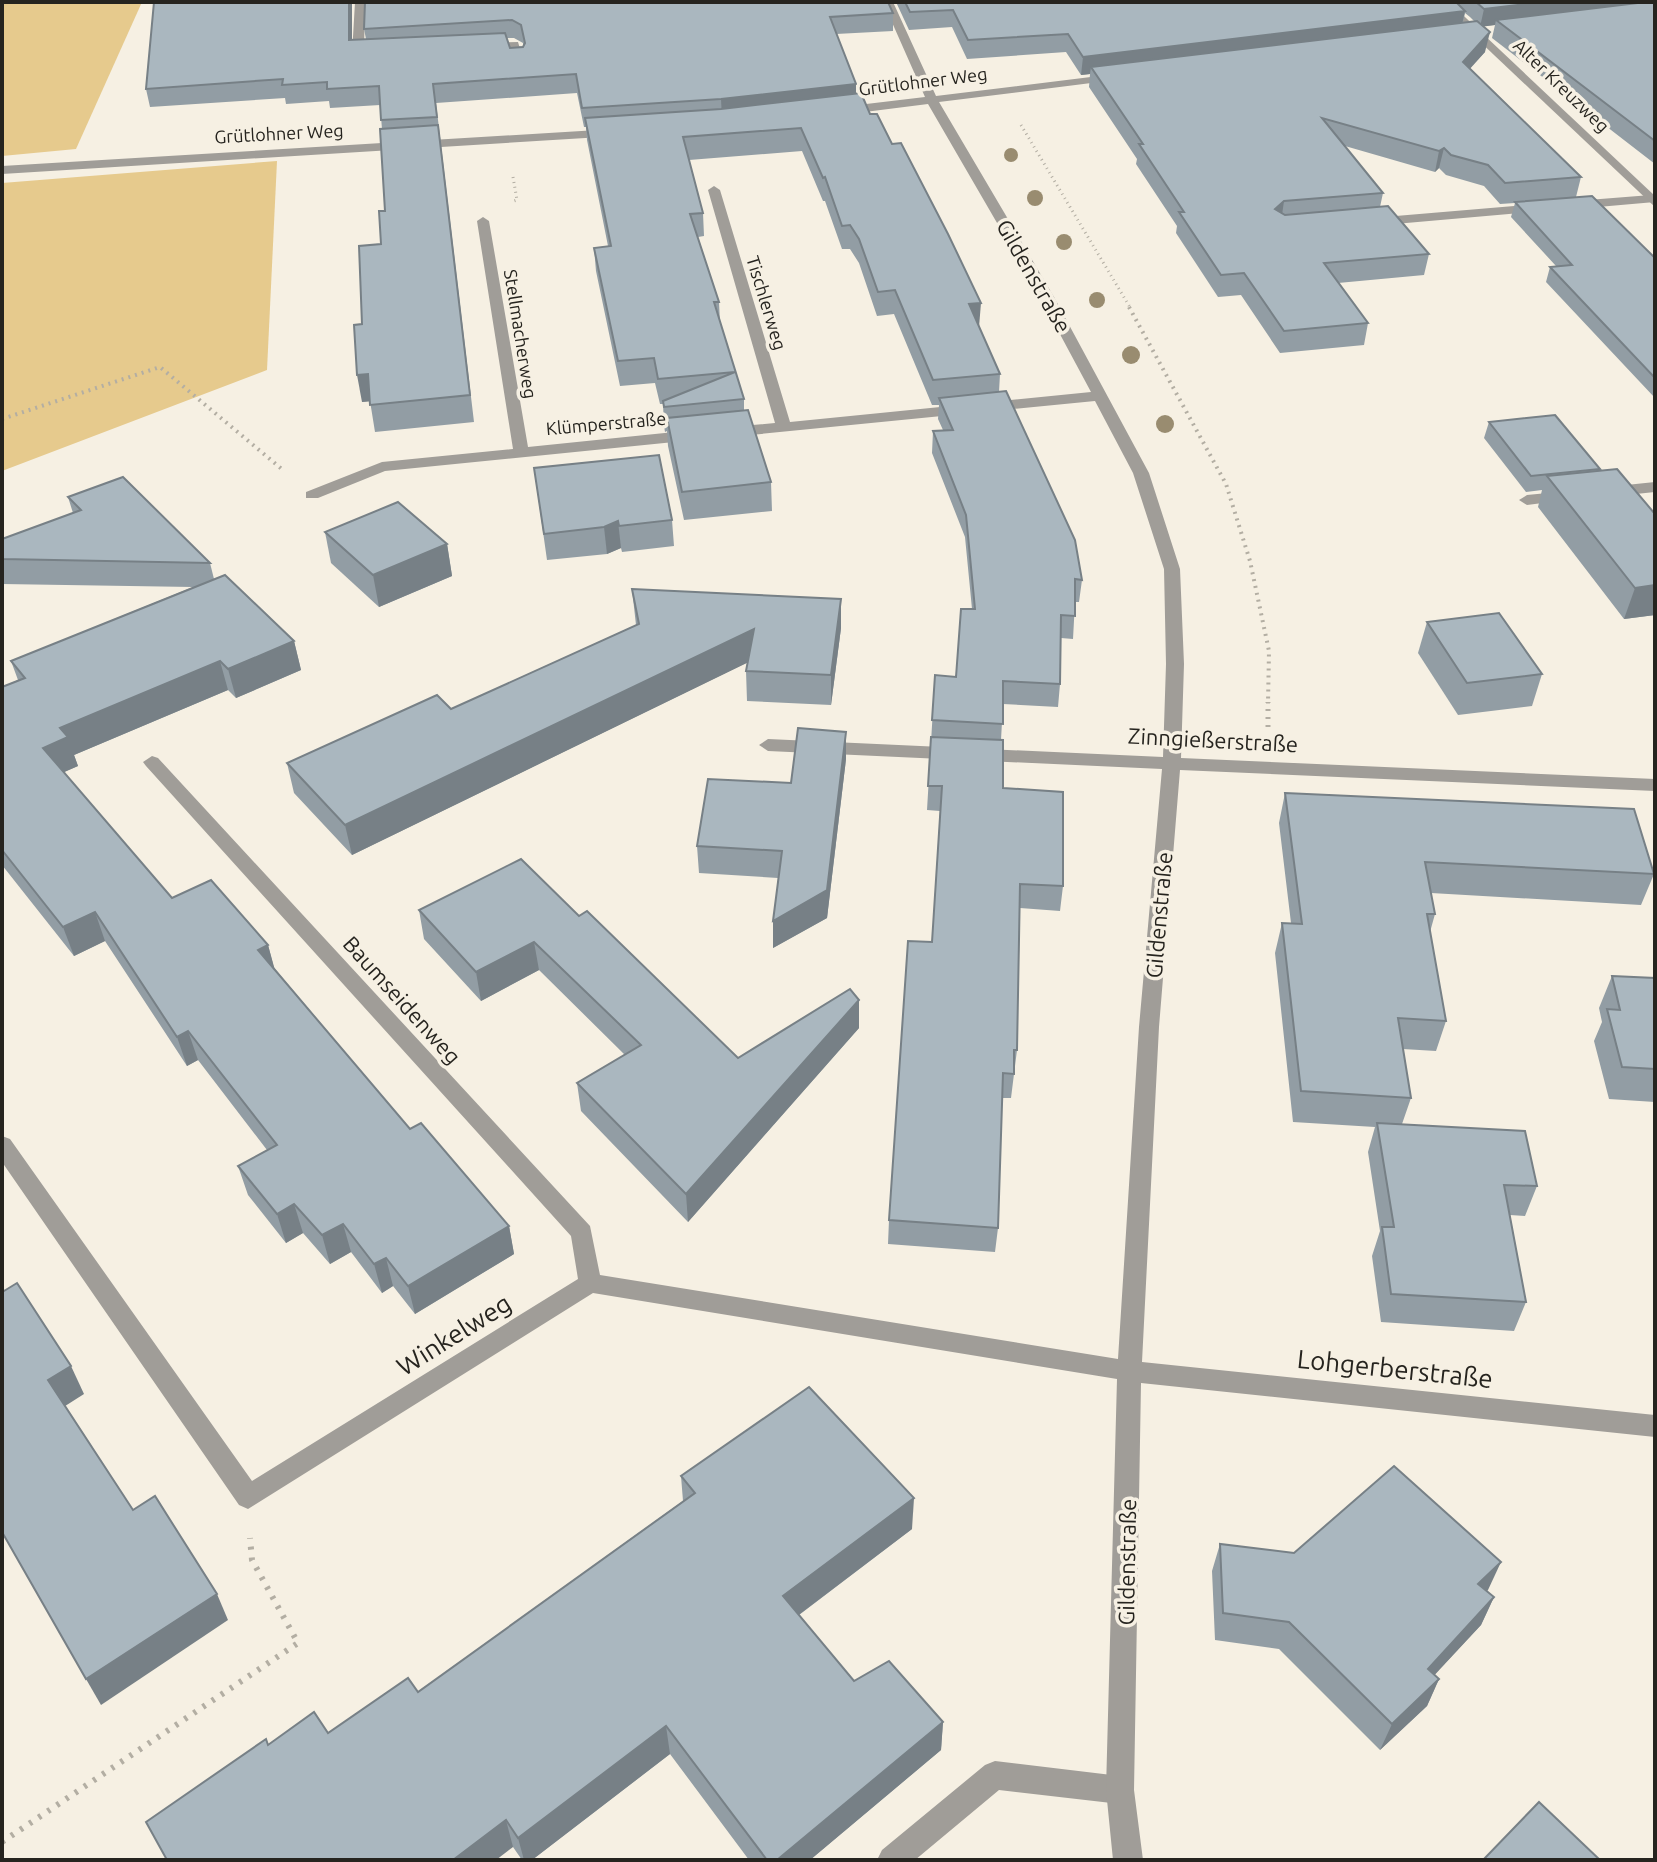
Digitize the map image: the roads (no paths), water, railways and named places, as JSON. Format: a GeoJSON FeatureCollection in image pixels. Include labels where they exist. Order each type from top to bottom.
{"type":"FeatureCollection","features":[{"type":"Feature","properties":{"kind":"street"},"geometry":{"type":"LineString","coordinates":[[360,2],[358,54],[389,52]]}},
{"type":"Feature","properties":{"kind":"street","name":"Gildenstraße"},"geometry":{"type":"LineString","coordinates":[[888,2],[932,100],[1141,473],[1172,569],[1175,664],[1172,761],[1149,1027],[1129,1371],[1120,1790],[1128,1860]]}},
{"type":"Feature","properties":{"kind":"street","name":"Alter Kreuzweg"},"geometry":{"type":"LineString","coordinates":[[1443,2],[1653,201]]}},
{"type":"Feature","properties":{"kind":"street"},"geometry":{"type":"LineString","coordinates":[[1463,37],[1493,33]]}},
{"type":"Feature","properties":{"kind":"street"},"geometry":{"type":"LineString","coordinates":[[467,47],[514,44],[518,62]]}},
{"type":"Feature","properties":{"kind":"street","name":"Grütlohner Weg"},"geometry":{"type":"LineString","coordinates":[[831,112],[1124,76]]}},
{"type":"Feature","properties":{"kind":"street","name":"Grütlohner Weg"},"geometry":{"type":"LineString","coordinates":[[2,170],[630,132]]}},
{"type":"Feature","properties":{"kind":"street","name":"Tischlerweg"},"geometry":{"type":"LineString","coordinates":[[714,190],[784,427]]}},
{"type":"Feature","properties":{"kind":"street","name":"Alter Kreuzweg"},"geometry":{"type":"LineString","coordinates":[[1358,223],[1653,201]]}},
{"type":"Feature","properties":{"kind":"street","name":"Stellmacherweg"},"geometry":{"type":"LineString","coordinates":[[483,221],[521,452]]}},
{"type":"Feature","properties":{"kind":"street","name":"Klümperstraße"},"geometry":{"type":"LineString","coordinates":[[312,495],[382,467],[1100,396]]}},
{"type":"Feature","properties":{"kind":"street"},"geometry":{"type":"LineString","coordinates":[[1527,500],[1655,487]]}},
{"type":"Feature","properties":{"kind":"street","name":"Zinngießerstraße"},"geometry":{"type":"LineString","coordinates":[[768,745],[1655,785]]}},
{"type":"Feature","properties":{"kind":"street","name":"Baumseidenweg"},"geometry":{"type":"LineString","coordinates":[[152,762],[582,1233],[590,1283]]}},
{"type":"Feature","properties":{"kind":"street","name":"Winkelweg"},"geometry":{"type":"LineString","coordinates":[[2,1145],[248,1497],[590,1283]]}},
{"type":"Feature","properties":{"kind":"street"},"geometry":{"type":"LineString","coordinates":[[590,1283],[1129,1371]]}},
{"type":"Feature","properties":{"kind":"street","name":"Lohgerberstraße"},"geometry":{"type":"LineString","coordinates":[[1129,1371],[1655,1426]]}},
{"type":"Feature","properties":{"kind":"street"},"geometry":{"type":"LineString","coordinates":[[892,1860],[995,1775],[1120,1790]]}}]}
